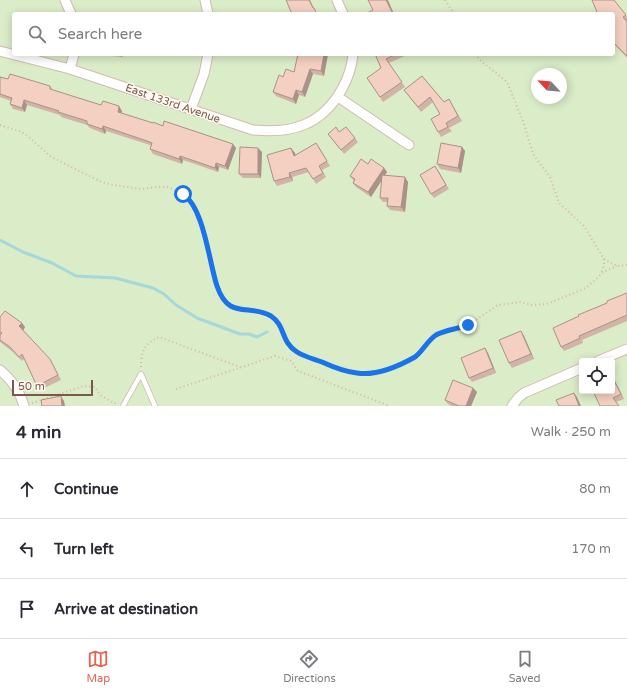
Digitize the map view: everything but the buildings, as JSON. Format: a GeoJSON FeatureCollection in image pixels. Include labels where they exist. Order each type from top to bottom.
{"type":"FeatureCollection","features":[{"type":"Feature","properties":{"kind":"street"},"geometry":{"type":"LineString","coordinates":[[65,0],[70,12]]}},
{"type":"Feature","properties":{"kind":"street"},"geometry":{"type":"LineString","coordinates":[[205,0],[208,12]]}},
{"type":"Feature","properties":{"kind":"street"},"geometry":{"type":"LineString","coordinates":[[337,0],[342,12]]}},
{"type":"Feature","properties":{"kind":"street","name":"East 133rd Avenue"},"geometry":{"type":"LineString","coordinates":[[0,51],[12,54]]}},
{"type":"Feature","properties":{"kind":"street","name":"East 133rd Avenue"},"geometry":{"type":"LineString","coordinates":[[19,56],[70,69],[253,130],[272,132],[291,129],[306,124],[328,109],[338,97],[350,73],[353,56]]}},
{"type":"Feature","properties":{"kind":"street"},"geometry":{"type":"LineString","coordinates":[[70,69],[73,56]]}},
{"type":"Feature","properties":{"kind":"street"},"geometry":{"type":"LineString","coordinates":[[191,109],[204,74],[208,56]]}},
{"type":"Feature","properties":{"kind":"street"},"geometry":{"type":"LineString","coordinates":[[338,97],[409,145]]}},
{"type":"Feature","properties":{"kind":"street"},"geometry":{"type":"LineString","coordinates":[[605,358],[627,349]]}},
{"type":"Feature","properties":{"kind":"street"},"geometry":{"type":"LineString","coordinates":[[512,406],[518,398],[531,390],[579,369]]}},
{"type":"Feature","properties":{"kind":"street"},"geometry":{"type":"LineString","coordinates":[[0,370],[11,381],[21,397],[24,406]]}},
{"type":"Feature","properties":{"kind":"lane"},"geometry":{"type":"LineString","coordinates":[[122,406],[141,374]]}},
{"type":"Feature","properties":{"kind":"lane"},"geometry":{"type":"LineString","coordinates":[[141,374],[154,406]]}},
{"type":"Feature","properties":{"kind":"path"},"geometry":{"type":"LineString","coordinates":[[445,0],[453,12]]}},
{"type":"Feature","properties":{"kind":"path"},"geometry":{"type":"LineString","coordinates":[[477,56],[507,82],[518,106],[533,154],[550,177],[559,203],[584,226],[604,259],[617,266]]}},
{"type":"Feature","properties":{"kind":"path"},"geometry":{"type":"LineString","coordinates":[[0,125],[22,132],[50,156],[102,182],[141,189],[167,187],[176,190],[188,198],[200,219],[212,272],[220,294],[227,304],[242,310],[261,312],[270,316],[280,324],[286,342],[297,352],[359,374],[384,370],[415,356],[436,335],[468,325],[498,306],[520,302],[532,305],[547,304],[586,288],[603,270],[604,259]]}},
{"type":"Feature","properties":{"kind":"path"},"geometry":{"type":"LineString","coordinates":[[599,275],[617,266],[627,265]]}},
{"type":"Feature","properties":{"kind":"path"},"geometry":{"type":"LineString","coordinates":[[141,374],[141,357],[148,342],[159,336],[242,367]]}},
{"type":"Feature","properties":{"kind":"path"},"geometry":{"type":"LineString","coordinates":[[176,389],[275,356],[291,361],[298,371],[390,406]]}},
{"type":"Feature","properties":{"kind":"path"},"geometry":{"type":"LineString","coordinates":[[24,406],[84,386],[95,387],[100,395],[122,406]]}},
{"type":"Feature","properties":{"kind":"green space"},"geometry":{"type":"Polygon","coordinates":[[[0,0],[627,0],[627,406],[0,406],[0,0]]]}},
{"type":"Feature","properties":{"kind":"waterway"},"geometry":{"type":"LineString","coordinates":[[0,240],[23,252],[52,263],[76,276],[115,278],[153,288],[164,294],[176,305],[197,318],[240,334],[249,334],[257,337],[267,332]]}},
{"type":"Feature","properties":{"kind":"route"},"geometry":{"type":"LineString","coordinates":[[183,194],[188,198],[200,219],[212,272],[220,294],[227,304],[242,310],[261,312],[278,321],[286,342],[297,352],[347,371],[359,374],[369,373],[390,368],[415,356],[421,352],[429,341],[439,333],[468,325]]}}]}
